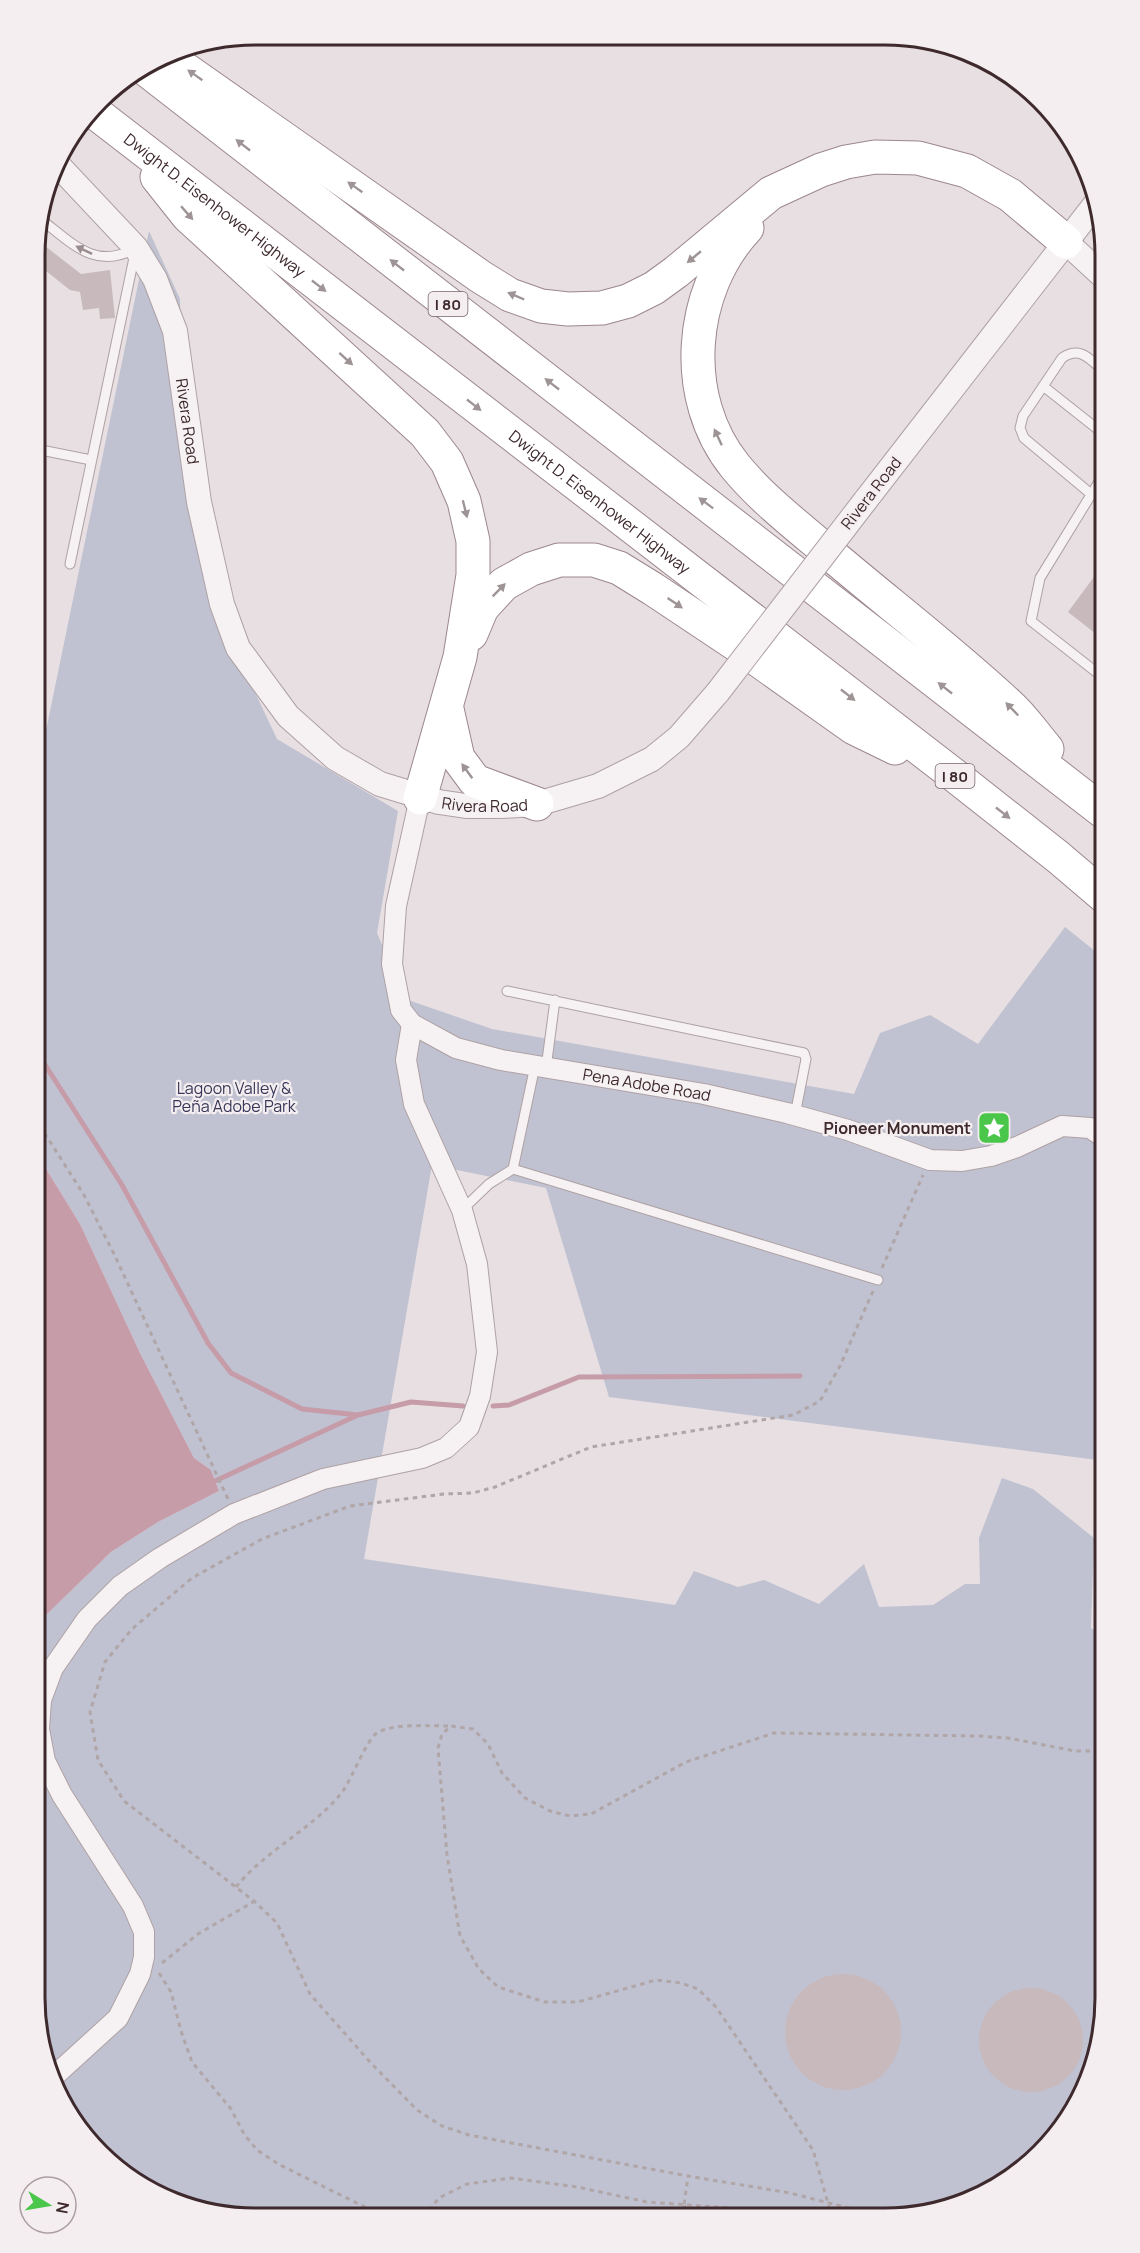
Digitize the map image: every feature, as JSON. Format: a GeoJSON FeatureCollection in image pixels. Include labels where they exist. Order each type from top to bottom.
{"type":"FeatureCollection","features":[{"type":"Feature","properties":{"kind":"highway"},"geometry":{"type":"LineString","coordinates":[[174,62],[481,277],[510,295],[541,306],[568,309],[602,308],[628,300],[654,288],[771,193],[820,170],[846,162],[875,157],[918,158],[950,165],[987,181],[1018,201],[1066,242]]}},
{"type":"Feature","properties":{"kind":"highway","name":"I 80"},"geometry":{"type":"LineString","coordinates":[[150,73],[1095,805]]}},
{"type":"Feature","properties":{"kind":"highway","name":"Dwight D. Eisenhower Highway"},"geometry":{"type":"LineString","coordinates":[[99,115],[954,775],[1095,888]]}},
{"type":"Feature","properties":{"kind":"highway"},"geometry":{"type":"LineString","coordinates":[[124,135],[188,216],[389,398],[425,433],[447,462],[464,501],[472,541],[473,575],[459,657],[420,798]]}},
{"type":"Feature","properties":{"kind":"highway"},"geometry":{"type":"LineString","coordinates":[[791,185],[738,237],[718,269],[703,310],[698,362],[702,390],[721,444],[735,465],[792,522],[1010,706],[1095,804]]}},
{"type":"Feature","properties":{"kind":"highway"},"geometry":{"type":"LineString","coordinates":[[459,657],[482,608],[504,584],[531,568],[559,560],[594,560],[619,568],[653,589],[737,645],[854,729],[954,775]]}},
{"type":"Feature","properties":{"kind":"highway"},"geometry":{"type":"LineString","coordinates":[[447,705],[458,758],[475,781],[537,804]]}},
{"type":"Feature","properties":{"kind":"street","name":"Rivera Road"},"geometry":{"type":"LineString","coordinates":[[63,171],[136,248],[155,279],[175,331],[200,502],[222,604],[238,648],[288,716],[335,758],[380,784],[420,798],[466,806],[537,804],[598,786],[652,759],[680,736],[718,692],[1090,211]]}},
{"type":"Feature","properties":{"kind":"street"},"geometry":{"type":"LineString","coordinates":[[1066,242],[1095,268]]}},
{"type":"Feature","properties":{"kind":"street"},"geometry":{"type":"LineString","coordinates":[[45,1689],[53,1668],[87,1619],[120,1586],[160,1558],[234,1514],[323,1479],[422,1458],[447,1448],[469,1427],[484,1384],[487,1352],[477,1264],[462,1210],[414,1104],[406,1059],[412,1024],[400,1010],[392,964],[396,906],[420,798]]}},
{"type":"Feature","properties":{"kind":"street","name":"Pena Adobe Road"},"geometry":{"type":"LineString","coordinates":[[412,1024],[456,1048],[501,1060],[704,1094],[795,1115],[848,1130],[930,1160],[962,1161],[991,1156],[1017,1147],[1062,1126],[1090,1128],[1095,1131]]}},
{"type":"Feature","properties":{"kind":"street"},"geometry":{"type":"LineString","coordinates":[[45,1761],[62,1795],[133,1906],[144,1932],[144,1957],[140,1974],[118,2018],[59,2073]]}},
{"type":"Feature","properties":{"kind":"lane"},"geometry":{"type":"LineString","coordinates":[[48,225],[80,249],[97,256],[120,257],[136,248]]}},
{"type":"Feature","properties":{"kind":"lane"},"geometry":{"type":"LineString","coordinates":[[70,564],[136,248]]}},
{"type":"Feature","properties":{"kind":"lane"},"geometry":{"type":"LineString","coordinates":[[1091,494],[1024,438],[1020,428],[1023,416],[1062,358],[1071,352],[1080,353],[1095,364]]}},
{"type":"Feature","properties":{"kind":"lane"},"geometry":{"type":"LineString","coordinates":[[1043,386],[1095,426]]}},
{"type":"Feature","properties":{"kind":"lane"},"geometry":{"type":"LineString","coordinates":[[45,451],[91,460]]}},
{"type":"Feature","properties":{"kind":"lane"},"geometry":{"type":"LineString","coordinates":[[1095,488],[1040,578],[1032,621],[1095,671]]}},
{"type":"Feature","properties":{"kind":"lane"},"geometry":{"type":"LineString","coordinates":[[507,991],[804,1053],[806,1059],[795,1115]]}},
{"type":"Feature","properties":{"kind":"lane"},"geometry":{"type":"LineString","coordinates":[[462,1210],[489,1184],[513,1169],[555,1000]]}},
{"type":"Feature","properties":{"kind":"lane"},"geometry":{"type":"LineString","coordinates":[[513,1169],[878,1280]]}},
{"type":"Feature","properties":{"kind":"path"},"geometry":{"type":"LineString","coordinates":[[45,1134],[84,1195],[224,1490]]}},
{"type":"Feature","properties":{"kind":"path"},"geometry":{"type":"LineString","coordinates":[[848,2208],[790,2193],[469,2135],[442,2126],[417,2110],[309,1994],[277,1923],[254,1901],[124,1801],[98,1760],[90,1712],[105,1662],[132,1629],[192,1578],[262,1539],[350,1506],[444,1494],[473,1493],[495,1487],[591,1447],[793,1415],[820,1401],[840,1366],[895,1235],[930,1160]]}},
{"type":"Feature","properties":{"kind":"path"},"geometry":{"type":"LineString","coordinates":[[236,1887],[255,1866],[323,1812],[341,1794],[375,1734],[387,1728],[451,1725],[473,1729],[488,1744],[502,1773],[525,1798],[550,1811],[570,1816],[591,1814],[686,1762],[774,1733],[978,1736],[1008,1738],[1075,1751],[1095,1751]]}},
{"type":"Feature","properties":{"kind":"path"},"geometry":{"type":"LineString","coordinates":[[451,1725],[442,1734],[438,1748],[447,1855],[460,1936],[479,1969],[498,1987],[544,2002],[578,2002],[656,1980],[681,1983],[698,1989],[716,2007],[813,2150],[829,2208]]}},
{"type":"Feature","properties":{"kind":"path"},"geometry":{"type":"LineString","coordinates":[[254,1901],[239,1912],[227,1916],[198,1934],[156,1969],[171,1992],[192,2062],[231,2109],[244,2134],[257,2150],[279,2165],[367,2208]]}},
{"type":"Feature","properties":{"kind":"path"},"geometry":{"type":"LineString","coordinates":[[681,2208],[684,2205],[688,2176]]}},
{"type":"Feature","properties":{"kind":"path"},"geometry":{"type":"LineString","coordinates":[[431,2208],[439,2198],[467,2184],[511,2178],[577,2187],[647,2202],[730,2208]]}},
{"type":"Feature","properties":{"kind":"green space","name":"Lagoon Valley & Peña Adobe Park"},"geometry":{"type":"Polygon","coordinates":[[[149,231],[180,299],[183,402],[208,593],[277,739],[398,811],[377,933],[405,999],[492,1029],[854,1094],[880,1033],[930,1015],[978,1044],[1065,927],[1095,951],[1095,1460],[609,1397],[546,1188],[432,1165],[364,1559],[675,1605],[694,1571],[738,1587],[764,1580],[819,1604],[864,1564],[879,1607],[933,1605],[965,1584],[980,1584],[979,1538],[1002,1478],[1033,1489],[1094,1538],[1091,1628],[1095,1631],[1095,2012],[1084,2066],[1067,2103],[1043,2136],[1002,2173],[953,2197],[912,2206],[885,2208],[255,2208],[201,2201],[162,2186],[138,2173],[117,2156],[80,2115],[56,2066],[49,2039],[45,1998],[45,1616],[111,1552],[158,1522],[219,1491],[211,1470],[194,1458],[140,1353],[80,1224],[45,1167],[45,735],[149,231]]]}},
{"type":"Feature","properties":{"kind":"shaded area"},"geometry":{"type":"Polygon","coordinates":[[[45,1167],[80,1224],[140,1353],[194,1458],[211,1470],[219,1491],[158,1522],[111,1552],[46,1615],[45,1167]]]}},
{"type":"Feature","properties":{"kind":"building"},"geometry":{"type":"Polygon","coordinates":[[[45,246],[81,274],[110,270],[115,318],[100,319],[99,308],[83,310],[80,292],[70,290],[45,270],[45,246]]]}},
{"type":"Feature","properties":{"kind":"building"},"geometry":{"type":"Polygon","coordinates":[[[1095,576],[1095,633],[1068,612],[1095,576]]]}},
{"type":"Feature","properties":{"kind":"building"},"geometry":{"type":"Polygon","coordinates":[[[843,1974],[865,1978],[884,1991],[897,2010],[901,2032],[897,2054],[884,2073],[865,2086],[843,2090],[821,2086],[802,2073],[789,2054],[785,2032],[789,2010],[802,1991],[821,1978],[843,1974]]]}},
{"type":"Feature","properties":{"kind":"building"},"geometry":{"type":"Polygon","coordinates":[[[1031,1988],[1051,1992],[1068,2003],[1079,2020],[1083,2040],[1079,2060],[1068,2077],[1051,2088],[1031,2092],[1011,2088],[994,2077],[983,2060],[979,2040],[983,2020],[994,2003],[1011,1992],[1031,1988]]]}},
{"type":"Feature","properties":{"kind":"waterway"},"geometry":{"type":"LineString","coordinates":[[45,1065],[122,1185],[208,1343],[231,1373],[302,1409],[358,1415],[411,1402],[463,1406]]}},
{"type":"Feature","properties":{"kind":"waterway"},"geometry":{"type":"LineString","coordinates":[[493,1406],[509,1405],[579,1377],[800,1376]]}},
{"type":"Feature","properties":{"kind":"waterway"},"geometry":{"type":"LineString","coordinates":[[215,1481],[358,1415]]}},
{"type":"Feature","properties":{"kind":"place","name":"Pioneer Monument"},"geometry":{"type":"Point","coordinates":[994,1128]}}]}
